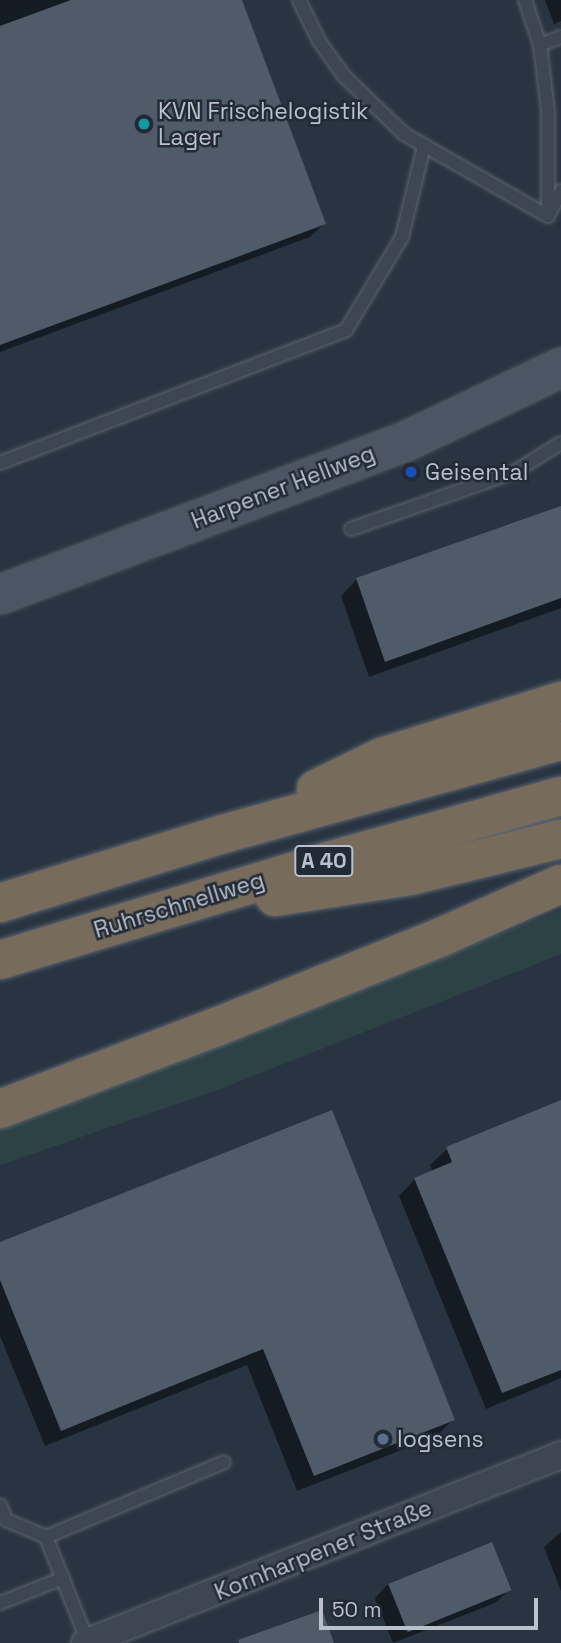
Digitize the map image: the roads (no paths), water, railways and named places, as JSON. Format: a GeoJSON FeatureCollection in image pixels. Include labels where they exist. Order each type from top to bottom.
{"type":"FeatureCollection","features":[{"type":"Feature","properties":{"kind":"highway"},"geometry":{"type":"LineString","coordinates":[[223,834],[382,757],[561,701]]}},
{"type":"Feature","properties":{"kind":"highway","name":"A 40"},"geometry":{"type":"LineString","coordinates":[[0,903],[223,834],[561,741]]}},
{"type":"Feature","properties":{"kind":"highway","name":"Ruhrschnellweg"},"geometry":{"type":"LineString","coordinates":[[0,960],[561,796]]}},
{"type":"Feature","properties":{"kind":"highway"},"geometry":{"type":"LineString","coordinates":[[89,932],[191,909],[410,876],[561,839]]}},
{"type":"Feature","properties":{"kind":"highway"},"geometry":{"type":"LineString","coordinates":[[0,1110],[229,1023],[439,938],[561,884]]}},
{"type":"Feature","properties":{"kind":"main road","name":"Harpener Hellweg"},"geometry":{"type":"LineString","coordinates":[[0,594],[405,441],[466,415],[561,367]]}},
{"type":"Feature","properties":{"kind":"street","name":"Kornharpener Straße"},"geometry":{"type":"LineString","coordinates":[[86,1642],[561,1455]]}},
{"type":"Feature","properties":{"kind":"lane"},"geometry":{"type":"LineString","coordinates":[[299,0],[319,41],[344,76],[404,134],[548,216]]}},
{"type":"Feature","properties":{"kind":"lane"},"geometry":{"type":"LineString","coordinates":[[525,0],[540,45],[548,111],[548,216]]}},
{"type":"Feature","properties":{"kind":"lane"},"geometry":{"type":"LineString","coordinates":[[540,45],[561,37]]}},
{"type":"Feature","properties":{"kind":"lane"},"geometry":{"type":"LineString","coordinates":[[0,463],[346,330],[402,237],[424,146]]}},
{"type":"Feature","properties":{"kind":"lane"},"geometry":{"type":"LineString","coordinates":[[548,216],[561,191]]}},
{"type":"Feature","properties":{"kind":"lane"},"geometry":{"type":"LineString","coordinates":[[351,529],[514,472],[561,443]]}},
{"type":"Feature","properties":{"kind":"lane"},"geometry":{"type":"LineString","coordinates":[[0,1504],[6,1520],[46,1536],[224,1462]]}},
{"type":"Feature","properties":{"kind":"lane"},"geometry":{"type":"LineString","coordinates":[[46,1536],[86,1642]]}},
{"type":"Feature","properties":{"kind":"lane"},"geometry":{"type":"LineString","coordinates":[[0,1602],[63,1578]]}},
{"type":"Feature","properties":{"kind":"place","name":"KVN Frischelogistik Lager"},"geometry":{"type":"Point","coordinates":[144,124]}},
{"type":"Feature","properties":{"kind":"place","name":"Geisental"},"geometry":{"type":"Point","coordinates":[411,472]}},
{"type":"Feature","properties":{"kind":"place","name":"logsens"},"geometry":{"type":"Point","coordinates":[383,1439]}}]}
